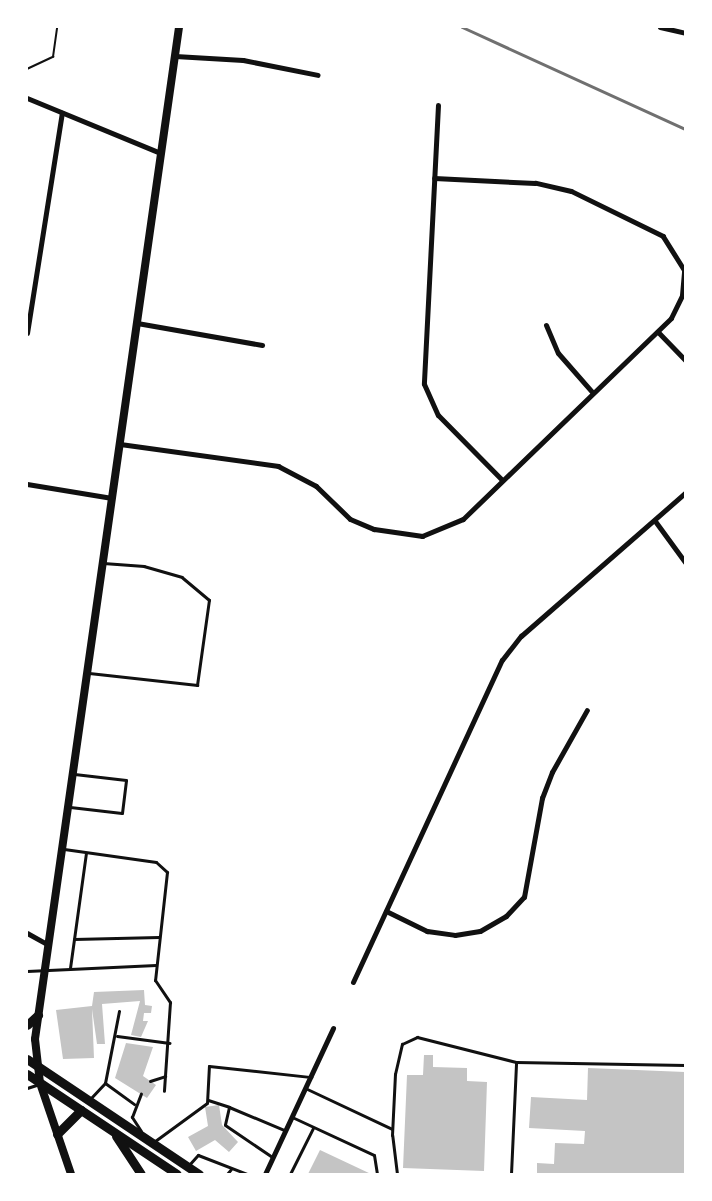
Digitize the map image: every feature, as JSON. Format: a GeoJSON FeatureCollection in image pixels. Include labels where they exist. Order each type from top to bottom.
{"type":"FeatureCollection","features":[{"type":"Feature","properties":{"kind":"highway"},"geometry":{"type":"LineString","coordinates":[[27,1025],[38,1015]]}},
{"type":"Feature","properties":{"kind":"highway"},"geometry":{"type":"LineString","coordinates":[[27,1059],[199,1174]]}},
{"type":"Feature","properties":{"kind":"highway"},"geometry":{"type":"LineString","coordinates":[[27,1074],[177,1174]]}},
{"type":"Feature","properties":{"kind":"highway"},"geometry":{"type":"LineString","coordinates":[[57,1134],[81,1110]]}},
{"type":"Feature","properties":{"kind":"highway"},"geometry":{"type":"LineString","coordinates":[[110,1130],[141,1174]]}},
{"type":"Feature","properties":{"kind":"main road"},"geometry":{"type":"LineString","coordinates":[[71,1174],[40,1083],[37,1065],[38,1015],[137,323],[159,152],[179,27]]}},
{"type":"Feature","properties":{"kind":"street"},"geometry":{"type":"LineString","coordinates":[[660,27],[685,33]]}},
{"type":"Feature","properties":{"kind":"street"},"geometry":{"type":"LineString","coordinates":[[175,56],[243,60],[318,75]]}},
{"type":"Feature","properties":{"kind":"street"},"geometry":{"type":"LineString","coordinates":[[27,98],[159,152]]}},
{"type":"Feature","properties":{"kind":"street"},"geometry":{"type":"LineString","coordinates":[[438,105],[426,393],[438,415],[502,480]]}},
{"type":"Feature","properties":{"kind":"street"},"geometry":{"type":"LineString","coordinates":[[27,333],[62,113]]}},
{"type":"Feature","properties":{"kind":"street"},"geometry":{"type":"LineString","coordinates":[[120,444],[278,466],[316,486],[357,523],[412,536],[452,527],[658,332],[678,306],[685,270],[663,236],[571,191],[535,183],[434,178]]}},
{"type":"Feature","properties":{"kind":"street"},"geometry":{"type":"LineString","coordinates":[[137,323],[262,345]]}},
{"type":"Feature","properties":{"kind":"street"},"geometry":{"type":"LineString","coordinates":[[546,325],[558,353],[593,393]]}},
{"type":"Feature","properties":{"kind":"street"},"geometry":{"type":"LineString","coordinates":[[658,332],[685,360]]}},
{"type":"Feature","properties":{"kind":"street"},"geometry":{"type":"LineString","coordinates":[[27,484],[112,498]]}},
{"type":"Feature","properties":{"kind":"street"},"geometry":{"type":"LineString","coordinates":[[353,982],[502,660],[521,636],[685,493]]}},
{"type":"Feature","properties":{"kind":"street"},"geometry":{"type":"LineString","coordinates":[[655,521],[685,562]]}},
{"type":"Feature","properties":{"kind":"street"},"geometry":{"type":"LineString","coordinates":[[386,911],[427,931],[455,935],[480,931],[506,916],[524,897],[549,780],[587,710]]}},
{"type":"Feature","properties":{"kind":"street"},"geometry":{"type":"LineString","coordinates":[[27,933],[49,945]]}},
{"type":"Feature","properties":{"kind":"street"},"geometry":{"type":"LineString","coordinates":[[266,1174],[333,1028]]}},
{"type":"Feature","properties":{"kind":"lane"},"geometry":{"type":"LineString","coordinates":[[87,673],[197,685],[209,600],[182,577],[144,566],[103,563]]}},
{"type":"Feature","properties":{"kind":"lane"},"geometry":{"type":"LineString","coordinates":[[68,807],[122,813],[126,780],[73,774]]}},
{"type":"Feature","properties":{"kind":"lane"},"geometry":{"type":"LineString","coordinates":[[62,849],[156,862],[167,872],[155,980],[170,1002],[170,1043],[164,1091]]}},
{"type":"Feature","properties":{"kind":"lane"},"geometry":{"type":"LineString","coordinates":[[70,968],[87,853]]}},
{"type":"Feature","properties":{"kind":"lane"},"geometry":{"type":"LineString","coordinates":[[74,939],[159,937]]}},
{"type":"Feature","properties":{"kind":"lane"},"geometry":{"type":"LineString","coordinates":[[27,971],[45,967],[156,965]]}},
{"type":"Feature","properties":{"kind":"lane"},"geometry":{"type":"LineString","coordinates":[[89,1100],[105,1083],[111,1041],[117,1036],[119,1011]]}},
{"type":"Feature","properties":{"kind":"lane"},"geometry":{"type":"LineString","coordinates":[[117,1036],[170,1043]]}},
{"type":"Feature","properties":{"kind":"lane"},"geometry":{"type":"LineString","coordinates":[[397,1174],[392,1129],[402,1044],[417,1037],[516,1062],[685,1065]]}},
{"type":"Feature","properties":{"kind":"lane"},"geometry":{"type":"LineString","coordinates":[[511,1174],[516,1062]]}},
{"type":"Feature","properties":{"kind":"lane"},"geometry":{"type":"LineString","coordinates":[[207,1100],[209,1066],[311,1077]]}},
{"type":"Feature","properties":{"kind":"lane"},"geometry":{"type":"LineString","coordinates":[[150,1081],[166,1076]]}},
{"type":"Feature","properties":{"kind":"lane"},"geometry":{"type":"LineString","coordinates":[[27,1088],[40,1083]]}},
{"type":"Feature","properties":{"kind":"lane"},"geometry":{"type":"LineString","coordinates":[[105,1083],[134,1104]]}},
{"type":"Feature","properties":{"kind":"lane"},"geometry":{"type":"LineString","coordinates":[[305,1088],[392,1129]]}},
{"type":"Feature","properties":{"kind":"lane"},"geometry":{"type":"LineString","coordinates":[[141,1094],[134,1104],[132,1117],[149,1141],[207,1100]]}},
{"type":"Feature","properties":{"kind":"lane"},"geometry":{"type":"LineString","coordinates":[[207,1100],[286,1130]]}},
{"type":"Feature","properties":{"kind":"lane"},"geometry":{"type":"LineString","coordinates":[[229,1107],[225,1125],[273,1158]]}},
{"type":"Feature","properties":{"kind":"lane"},"geometry":{"type":"LineString","coordinates":[[292,1117],[374,1155],[377,1174]]}},
{"type":"Feature","properties":{"kind":"lane"},"geometry":{"type":"LineString","coordinates":[[290,1174],[313,1128]]}},
{"type":"Feature","properties":{"kind":"lane"},"geometry":{"type":"LineString","coordinates":[[188,1166],[198,1155],[247,1174]]}},
{"type":"Feature","properties":{"kind":"lane"},"geometry":{"type":"LineString","coordinates":[[227,1174],[231,1169]]}},
{"type":"Feature","properties":{"kind":"path"},"geometry":{"type":"LineString","coordinates":[[27,69],[53,57],[57,27]]}},
{"type":"Feature","properties":{"kind":"building"},"geometry":{"type":"Polygon","coordinates":[[[144,990],[145,1005],[152,1006],[151,1013],[144,1013],[143,1021],[148,1021],[141,1037],[131,1035],[140,1001],[102,1004],[105,1044],[97,1044],[92,1009],[94,1058],[63,1059],[56,1010],[92,1006],[94,992],[144,990]]]}},
{"type":"Feature","properties":{"kind":"building"},"geometry":{"type":"Polygon","coordinates":[[[126,1043],[153,1047],[143,1076],[156,1085],[147,1098],[115,1078],[126,1043]]]}},
{"type":"Feature","properties":{"kind":"building"},"geometry":{"type":"Polygon","coordinates":[[[424,1055],[433,1055],[433,1067],[467,1068],[467,1081],[487,1082],[484,1171],[403,1168],[407,1075],[423,1075],[424,1055]]]}},
{"type":"Feature","properties":{"kind":"building"},"geometry":{"type":"Polygon","coordinates":[[[588,1068],[685,1072],[685,1174],[537,1174],[537,1163],[554,1164],[555,1143],[584,1144],[585,1131],[529,1128],[531,1097],[587,1100],[588,1068]]]}},
{"type":"Feature","properties":{"kind":"building"},"geometry":{"type":"Polygon","coordinates":[[[219,1105],[222,1125],[238,1142],[229,1152],[215,1140],[196,1151],[188,1137],[208,1126],[205,1107],[219,1105]]]}},
{"type":"Feature","properties":{"kind":"building"},"geometry":{"type":"Polygon","coordinates":[[[320,1150],[371,1174],[308,1174],[320,1150]]]}},
{"type":"Feature","properties":{"kind":"railway"},"geometry":{"type":"LineString","coordinates":[[462,27],[685,129]]}}]}
